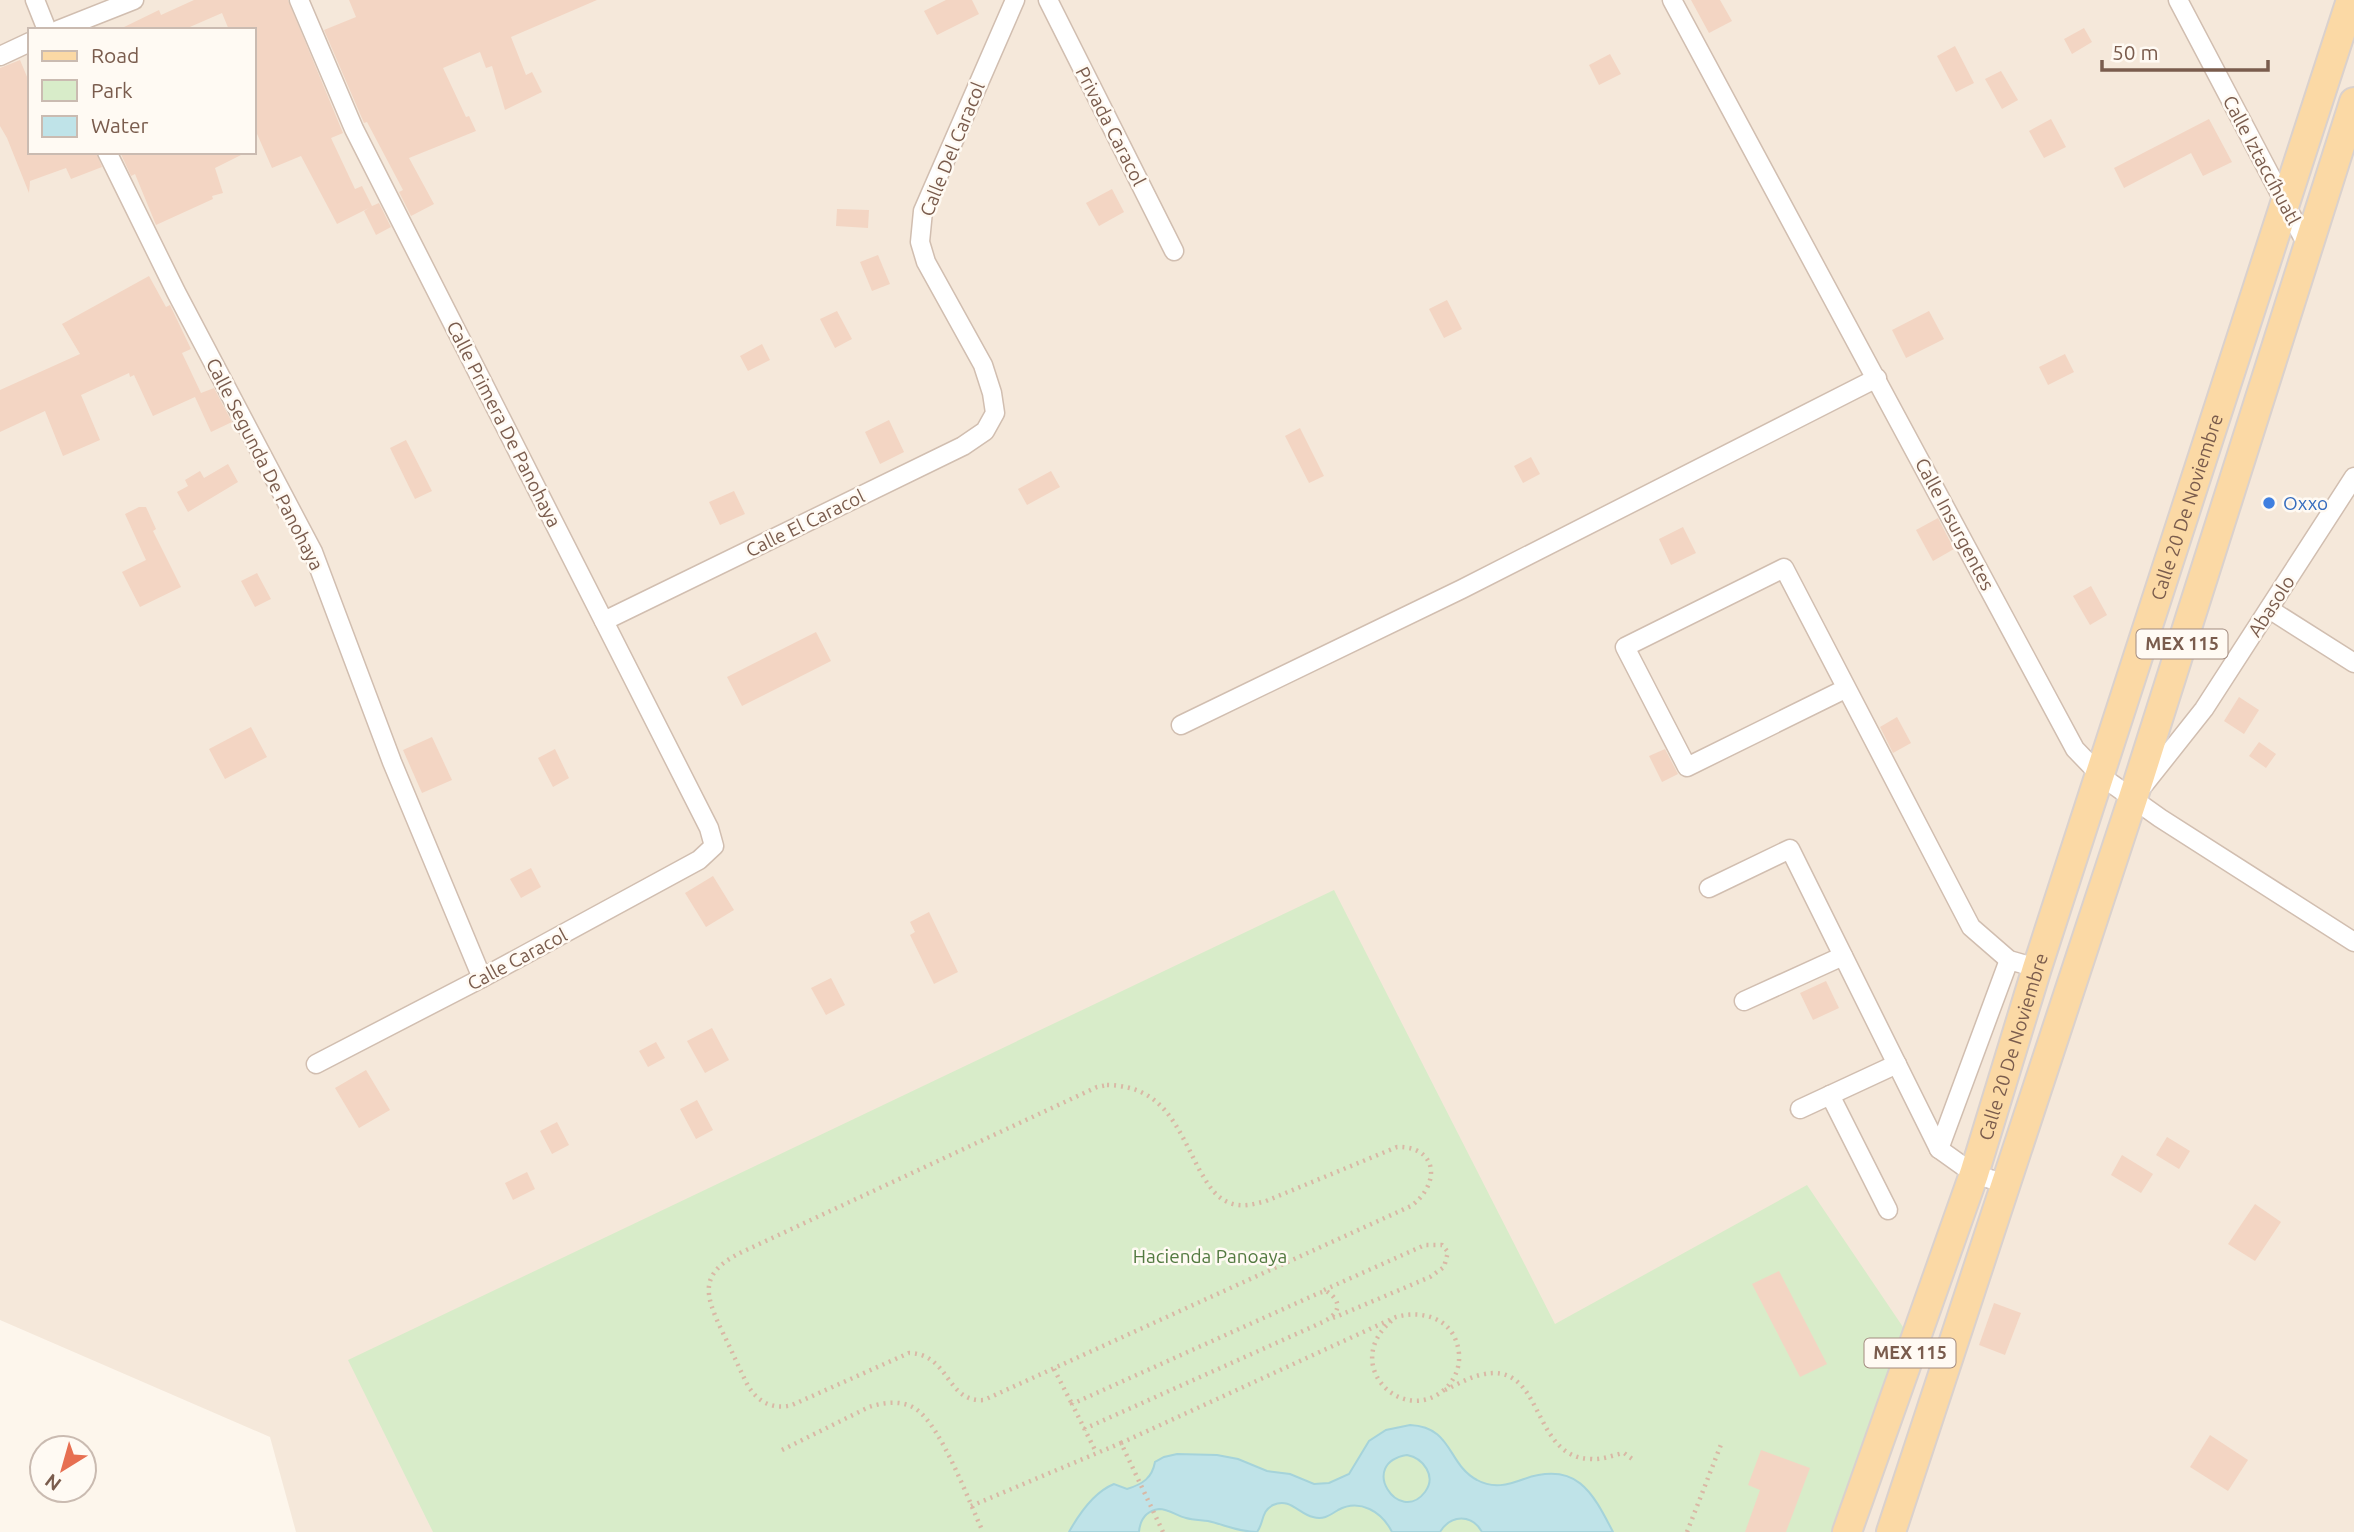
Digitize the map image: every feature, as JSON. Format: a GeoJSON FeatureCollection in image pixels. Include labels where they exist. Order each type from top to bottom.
{"type":"FeatureCollection","features":[{"type":"Feature","properties":{"kind":"main road","name":"Calle 20 De Noviembre"},"geometry":{"type":"LineString","coordinates":[[1973,1174],[2037,968],[2351,0]]}},
{"type":"Feature","properties":{"kind":"main road","name":"Calle 20 De Noviembre"},"geometry":{"type":"LineString","coordinates":[[2006,1184],[2133,798],[2354,102]]}},
{"type":"Feature","properties":{"kind":"main road","name":"MEX 115"},"geometry":{"type":"LineString","coordinates":[[1847,1532],[1973,1174]]}},
{"type":"Feature","properties":{"kind":"main road","name":"MEX 115"},"geometry":{"type":"LineString","coordinates":[[1891,1532],[2006,1184]]}},
{"type":"Feature","properties":{"kind":"street"},"geometry":{"type":"LineString","coordinates":[[35,0],[46,28]]}},
{"type":"Feature","properties":{"kind":"street"},"geometry":{"type":"LineString","coordinates":[[63,28],[134,0]]}},
{"type":"Feature","properties":{"kind":"street","name":"Calle Primera De Panohaya"},"geometry":{"type":"LineString","coordinates":[[299,0],[354,129],[709,828],[714,846]]}},
{"type":"Feature","properties":{"kind":"street","name":"Calle Del Caracol"},"geometry":{"type":"LineString","coordinates":[[995,413],[983,365],[926,262],[920,242],[923,211],[1014,0]]}},
{"type":"Feature","properties":{"kind":"street","name":"Privada Caracol"},"geometry":{"type":"LineString","coordinates":[[1048,0],[1174,251]]}},
{"type":"Feature","properties":{"kind":"street","name":"Calle Insurgentes"},"geometry":{"type":"LineString","coordinates":[[1672,0],[2075,749],[2101,776],[2354,942]]}},
{"type":"Feature","properties":{"kind":"street","name":"Calle Iztaccíhuatl"},"geometry":{"type":"LineString","coordinates":[[2178,0],[2307,245]]}},
{"type":"Feature","properties":{"kind":"street"},"geometry":{"type":"LineString","coordinates":[[0,56],[28,43]]}},
{"type":"Feature","properties":{"kind":"street","name":"Calle Segunda De Panohaya"},"geometry":{"type":"LineString","coordinates":[[108,154],[176,292],[313,552],[391,762],[482,978]]}},
{"type":"Feature","properties":{"kind":"street"},"geometry":{"type":"LineString","coordinates":[[1181,725],[1462,589],[1877,378]]}},
{"type":"Feature","properties":{"kind":"street","name":"Calle El Caracol"},"geometry":{"type":"LineString","coordinates":[[604,621],[963,446],[985,431],[995,413]]}},
{"type":"Feature","properties":{"kind":"street","name":"Abasolo"},"geometry":{"type":"LineString","coordinates":[[2133,798],[2204,709],[2354,477]]}},
{"type":"Feature","properties":{"kind":"street"},"geometry":{"type":"LineString","coordinates":[[1846,689],[1687,767],[1625,647],[1784,568],[1971,928],[2009,960],[2037,968]]}},
{"type":"Feature","properties":{"kind":"street"},"geometry":{"type":"LineString","coordinates":[[2269,609],[2354,663]]}},
{"type":"Feature","properties":{"kind":"street","name":"Calle Caracol"},"geometry":{"type":"LineString","coordinates":[[316,1064],[482,978],[699,860],[714,846]]}},
{"type":"Feature","properties":{"kind":"street"},"geometry":{"type":"LineString","coordinates":[[1709,888],[1790,849],[1939,1149],[1973,1174],[2006,1184]]}},
{"type":"Feature","properties":{"kind":"street"},"geometry":{"type":"LineString","coordinates":[[1744,1001],[1843,956]]}},
{"type":"Feature","properties":{"kind":"street"},"geometry":{"type":"LineString","coordinates":[[1939,1149],[2009,960]]}},
{"type":"Feature","properties":{"kind":"street"},"geometry":{"type":"LineString","coordinates":[[1800,1109],[1897,1064]]}},
{"type":"Feature","properties":{"kind":"street"},"geometry":{"type":"LineString","coordinates":[[1830,1095],[1888,1210]]}},
{"type":"Feature","properties":{"kind":"path"},"geometry":{"type":"LineString","coordinates":[[1107,1085],[1120,1085],[1141,1091],[1158,1102],[1172,1118],[1213,1192],[1235,1205],[1244,1206],[1266,1201],[1397,1147],[1417,1150],[1429,1164],[1432,1180],[1428,1190],[1411,1206],[1054,1369],[994,1396],[974,1400],[958,1392],[937,1363],[925,1355],[909,1353],[792,1405],[772,1406],[756,1397],[748,1386],[711,1308],[709,1283],[717,1267],[733,1256],[1097,1087],[1107,1085]]}},
{"type":"Feature","properties":{"kind":"path"},"geometry":{"type":"LineString","coordinates":[[1072,1404],[1425,1245],[1442,1245],[1448,1252],[1444,1267],[1430,1277],[1084,1429]]}},
{"type":"Feature","properties":{"kind":"path"},"geometry":{"type":"LineString","coordinates":[[1318,1293],[1328,1293],[1337,1303],[1333,1317],[1323,1322]]}},
{"type":"Feature","properties":{"kind":"path"},"geometry":{"type":"LineString","coordinates":[[971,1506],[1121,1443],[1410,1313],[1425,1314],[1439,1320],[1450,1331],[1457,1344],[1457,1371],[1451,1383],[1441,1392]]}},
{"type":"Feature","properties":{"kind":"path"},"geometry":{"type":"LineString","coordinates":[[1396,1317],[1383,1326],[1375,1339],[1371,1354],[1373,1369],[1390,1392],[1402,1398],[1429,1399],[1482,1374],[1501,1373],[1517,1380],[1527,1392],[1549,1434],[1573,1456],[1592,1460],[1624,1453],[1635,1461]]}},
{"type":"Feature","properties":{"kind":"path"},"geometry":{"type":"LineString","coordinates":[[1054,1369],[1096,1452]]}},
{"type":"Feature","properties":{"kind":"path"},"geometry":{"type":"LineString","coordinates":[[782,1450],[869,1407],[881,1403],[904,1404],[915,1409],[932,1426],[983,1532]]}},
{"type":"Feature","properties":{"kind":"path"},"geometry":{"type":"LineString","coordinates":[[1687,1532],[1722,1442]]}},
{"type":"Feature","properties":{"kind":"path"},"geometry":{"type":"LineString","coordinates":[[1121,1443],[1163,1532]]}},
{"type":"Feature","properties":{"kind":"shaded area"},"geometry":{"type":"Polygon","coordinates":[[[0,0],[2354,0],[2354,1532],[296,1532],[270,1437],[0,1320],[0,0]]]}},
{"type":"Feature","properties":{"kind":"green space","name":"Hacienda Panoaya"},"geometry":{"type":"Polygon","coordinates":[[[1334,890],[1555,1324],[1807,1185],[1905,1330],[1834,1532],[433,1532],[348,1360],[1334,890]]]}},
{"type":"Feature","properties":{"kind":"water"},"geometry":{"type":"Polygon","coordinates":[[[1410,1425],[1434,1432],[1467,1473],[1489,1484],[1506,1484],[1542,1474],[1569,1477],[1589,1492],[1613,1532],[1482,1532],[1473,1522],[1461,1518],[1450,1522],[1440,1532],[1392,1532],[1382,1518],[1362,1506],[1346,1507],[1327,1517],[1317,1518],[1279,1503],[1269,1508],[1257,1532],[1189,1519],[1159,1509],[1144,1517],[1139,1532],[1069,1532],[1082,1511],[1100,1492],[1114,1484],[1127,1489],[1138,1485],[1149,1476],[1155,1462],[1164,1457],[1177,1454],[1217,1455],[1238,1459],[1267,1471],[1290,1474],[1314,1484],[1329,1483],[1349,1474],[1369,1441],[1386,1430],[1410,1425]],[[1407,1455],[1392,1460],[1385,1469],[1384,1479],[1388,1489],[1404,1502],[1415,1500],[1425,1492],[1430,1480],[1427,1469],[1407,1455]]]}},
{"type":"Feature","properties":{"kind":"building"},"geometry":{"type":"Polygon","coordinates":[[[194,0],[288,0],[343,133],[331,138],[355,189],[362,186],[372,206],[379,203],[391,227],[376,235],[364,211],[369,208],[337,224],[301,156],[272,168],[256,132],[256,28],[228,28],[222,13],[188,28],[122,28],[159,10],[161,15],[194,0]]]}},
{"type":"Feature","properties":{"kind":"building"},"geometry":{"type":"Polygon","coordinates":[[[349,0],[597,0],[511,37],[526,75],[532,72],[542,92],[505,110],[492,66],[486,68],[480,52],[443,68],[466,117],[469,116],[476,131],[409,158],[434,204],[411,216],[399,192],[403,190],[367,122],[364,123],[324,30],[356,17],[349,0]]]}},
{"type":"Feature","properties":{"kind":"building"},"geometry":{"type":"Polygon","coordinates":[[[946,0],[972,0],[979,14],[937,35],[924,11],[946,0]]]}},
{"type":"Feature","properties":{"kind":"building"},"geometry":{"type":"Polygon","coordinates":[[[1691,0],[1720,0],[1732,21],[1709,33],[1691,0]]]}},
{"type":"Feature","properties":{"kind":"building"},"geometry":{"type":"Polygon","coordinates":[[[2084,28],[2092,42],[2072,54],[2064,39],[2084,28]]]}},
{"type":"Feature","properties":{"kind":"building"},"geometry":{"type":"Polygon","coordinates":[[[1955,46],[1974,83],[1956,92],[1937,56],[1955,46]]]}},
{"type":"Feature","properties":{"kind":"building"},"geometry":{"type":"Polygon","coordinates":[[[1610,54],[1621,74],[1599,85],[1589,65],[1610,54]]]}},
{"type":"Feature","properties":{"kind":"building"},"geometry":{"type":"Polygon","coordinates":[[[20,60],[28,79],[28,154],[97,154],[102,167],[71,179],[66,168],[30,181],[29,193],[0,126],[0,68],[20,60]]]}},
{"type":"Feature","properties":{"kind":"building"},"geometry":{"type":"Polygon","coordinates":[[[2001,71],[2018,100],[2002,109],[1985,79],[2001,71]]]}},
{"type":"Feature","properties":{"kind":"building"},"geometry":{"type":"Polygon","coordinates":[[[2051,119],[2066,147],[2044,158],[2029,131],[2051,119]]]}},
{"type":"Feature","properties":{"kind":"building"},"geometry":{"type":"Polygon","coordinates":[[[2209,119],[2232,162],[2203,176],[2191,153],[2124,188],[2114,168],[2209,119]]]}},
{"type":"Feature","properties":{"kind":"building"},"geometry":{"type":"Polygon","coordinates":[[[121,154],[243,154],[215,168],[223,193],[156,225],[135,174],[131,176],[121,154]]]}},
{"type":"Feature","properties":{"kind":"building"},"geometry":{"type":"Polygon","coordinates":[[[1112,189],[1124,212],[1099,226],[1086,203],[1112,189]]]}},
{"type":"Feature","properties":{"kind":"building"},"geometry":{"type":"Polygon","coordinates":[[[837,209],[869,210],[868,228],[836,226],[837,209]]]}},
{"type":"Feature","properties":{"kind":"building"},"geometry":{"type":"Polygon","coordinates":[[[878,255],[890,284],[872,291],[860,262],[878,255]]]}},
{"type":"Feature","properties":{"kind":"building"},"geometry":{"type":"Polygon","coordinates":[[[149,276],[166,307],[170,305],[191,349],[182,353],[201,393],[214,388],[232,422],[211,432],[195,397],[153,416],[134,375],[130,377],[129,373],[81,395],[100,440],[63,456],[45,411],[0,432],[0,390],[80,354],[62,324],[149,276]]]}},
{"type":"Feature","properties":{"kind":"building"},"geometry":{"type":"Polygon","coordinates":[[[1447,300],[1462,329],[1444,338],[1429,309],[1447,300]]]}},
{"type":"Feature","properties":{"kind":"building"},"geometry":{"type":"Polygon","coordinates":[[[837,311],[852,339],[835,348],[820,319],[837,311]]]}},
{"type":"Feature","properties":{"kind":"building"},"geometry":{"type":"Polygon","coordinates":[[[1929,311],[1944,339],[1906,358],[1892,330],[1929,311]]]}},
{"type":"Feature","properties":{"kind":"building"},"geometry":{"type":"Polygon","coordinates":[[[762,344],[770,360],[748,371],[740,356],[762,344]]]}},
{"type":"Feature","properties":{"kind":"building"},"geometry":{"type":"Polygon","coordinates":[[[2065,354],[2074,372],[2048,385],[2039,367],[2065,354]]]}},
{"type":"Feature","properties":{"kind":"building"},"geometry":{"type":"Polygon","coordinates":[[[889,420],[904,452],[880,464],[865,432],[889,420]]]}},
{"type":"Feature","properties":{"kind":"building"},"geometry":{"type":"Polygon","coordinates":[[[1300,428],[1324,476],[1309,483],[1285,436],[1300,428]]]}},
{"type":"Feature","properties":{"kind":"building"},"geometry":{"type":"Polygon","coordinates":[[[406,440],[432,491],[415,499],[390,448],[406,440]]]}},
{"type":"Feature","properties":{"kind":"building"},"geometry":{"type":"Polygon","coordinates":[[[1531,457],[1540,474],[1523,483],[1514,466],[1531,457]]]}},
{"type":"Feature","properties":{"kind":"building"},"geometry":{"type":"Polygon","coordinates":[[[228,464],[238,482],[188,512],[177,492],[188,486],[185,480],[200,471],[204,478],[228,464]]]}},
{"type":"Feature","properties":{"kind":"building"},"geometry":{"type":"Polygon","coordinates":[[[1051,471],[1060,487],[1027,505],[1018,489],[1051,471]]]}},
{"type":"Feature","properties":{"kind":"building"},"geometry":{"type":"Polygon","coordinates":[[[734,491],[745,514],[720,525],[709,502],[734,491]]]}},
{"type":"Feature","properties":{"kind":"building"},"geometry":{"type":"Polygon","coordinates":[[[139,507],[146,507],[156,529],[153,531],[181,587],[140,607],[122,572],[146,560],[125,514],[139,507]]]}},
{"type":"Feature","properties":{"kind":"building"},"geometry":{"type":"Polygon","coordinates":[[[1938,518],[1954,549],[1933,561],[1916,530],[1938,518]]]}},
{"type":"Feature","properties":{"kind":"building"},"geometry":{"type":"Polygon","coordinates":[[[1683,527],[1696,553],[1671,565],[1659,539],[1683,527]]]}},
{"type":"Feature","properties":{"kind":"building"},"geometry":{"type":"Polygon","coordinates":[[[257,573],[271,599],[255,607],[241,581],[257,573]]]}},
{"type":"Feature","properties":{"kind":"building"},"geometry":{"type":"Polygon","coordinates":[[[2091,586],[2107,615],[2090,625],[2073,596],[2091,586]]]}},
{"type":"Feature","properties":{"kind":"building"},"geometry":{"type":"Polygon","coordinates":[[[816,632],[831,661],[742,706],[727,677],[816,632]]]}},
{"type":"Feature","properties":{"kind":"building"},"geometry":{"type":"Polygon","coordinates":[[[2239,697],[2259,710],[2244,734],[2224,721],[2239,697]]]}},
{"type":"Feature","properties":{"kind":"building"},"geometry":{"type":"Polygon","coordinates":[[[1897,717],[1911,743],[1893,753],[1880,727],[1897,717]]]}},
{"type":"Feature","properties":{"kind":"building"},"geometry":{"type":"Polygon","coordinates":[[[251,727],[267,757],[225,779],[209,749],[251,727]]]}},
{"type":"Feature","properties":{"kind":"building"},"geometry":{"type":"Polygon","coordinates":[[[432,737],[452,780],[422,793],[403,750],[432,737]]]}},
{"type":"Feature","properties":{"kind":"building"},"geometry":{"type":"Polygon","coordinates":[[[2259,742],[2276,754],[2266,768],[2249,756],[2259,742]]]}},
{"type":"Feature","properties":{"kind":"building"},"geometry":{"type":"Polygon","coordinates":[[[555,749],[569,778],[553,787],[538,758],[555,749]]]}},
{"type":"Feature","properties":{"kind":"building"},"geometry":{"type":"Polygon","coordinates":[[[1665,749],[1678,774],[1662,782],[1649,756],[1665,749]]]}},
{"type":"Feature","properties":{"kind":"building"},"geometry":{"type":"Polygon","coordinates":[[[531,868],[541,887],[521,898],[510,879],[531,868]]]}},
{"type":"Feature","properties":{"kind":"building"},"geometry":{"type":"Polygon","coordinates":[[[713,876],[734,910],[706,927],[685,893],[713,876]]]}},
{"type":"Feature","properties":{"kind":"building"},"geometry":{"type":"Polygon","coordinates":[[[929,912],[958,972],[934,984],[910,935],[915,932],[910,922],[929,912]]]}},
{"type":"Feature","properties":{"kind":"building"},"geometry":{"type":"Polygon","coordinates":[[[831,978],[845,1005],[826,1015],[811,988],[831,978]]]}},
{"type":"Feature","properties":{"kind":"building"},"geometry":{"type":"Polygon","coordinates":[[[1826,981],[1839,1008],[1813,1020],[1800,993],[1826,981]]]}},
{"type":"Feature","properties":{"kind":"building"},"geometry":{"type":"Polygon","coordinates":[[[712,1028],[729,1060],[705,1073],[687,1041],[712,1028]]]}},
{"type":"Feature","properties":{"kind":"building"},"geometry":{"type":"Polygon","coordinates":[[[656,1042],[665,1058],[648,1067],[639,1051],[656,1042]]]}},
{"type":"Feature","properties":{"kind":"building"},"geometry":{"type":"Polygon","coordinates":[[[366,1070],[390,1110],[359,1128],[335,1088],[366,1070]]]}},
{"type":"Feature","properties":{"kind":"building"},"geometry":{"type":"Polygon","coordinates":[[[697,1100],[713,1130],[696,1139],[680,1109],[697,1100]]]}},
{"type":"Feature","properties":{"kind":"building"},"geometry":{"type":"Polygon","coordinates":[[[557,1122],[569,1145],[552,1154],[540,1131],[557,1122]]]}},
{"type":"Feature","properties":{"kind":"building"},"geometry":{"type":"Polygon","coordinates":[[[2167,1137],[2190,1151],[2179,1169],[2156,1155],[2167,1137]]]}},
{"type":"Feature","properties":{"kind":"building"},"geometry":{"type":"Polygon","coordinates":[[[2122,1155],[2153,1174],[2141,1193],[2111,1175],[2122,1155]]]}},
{"type":"Feature","properties":{"kind":"building"},"geometry":{"type":"Polygon","coordinates":[[[527,1172],[535,1189],[513,1200],[505,1183],[527,1172]]]}},
{"type":"Feature","properties":{"kind":"building"},"geometry":{"type":"Polygon","coordinates":[[[2255,1204],[2281,1222],[2255,1261],[2228,1244],[2255,1204]]]}},
{"type":"Feature","properties":{"kind":"building"},"geometry":{"type":"Polygon","coordinates":[[[1779,1271],[1827,1364],[1800,1377],[1752,1284],[1779,1271]]]}},
{"type":"Feature","properties":{"kind":"building"},"geometry":{"type":"Polygon","coordinates":[[[1994,1303],[2021,1313],[2005,1355],[1979,1345],[1994,1303]]]}},
{"type":"Feature","properties":{"kind":"building"},"geometry":{"type":"Polygon","coordinates":[[[2210,1435],[2248,1460],[2228,1491],[2190,1467],[2210,1435]]]}},
{"type":"Feature","properties":{"kind":"building"},"geometry":{"type":"Polygon","coordinates":[[[1761,1450],[1810,1468],[1786,1532],[1745,1532],[1760,1490],[1748,1485],[1761,1450]]]}},
{"type":"Feature","properties":{"kind":"place","name":"Oxxo"},"geometry":{"type":"Point","coordinates":[2269,503]}}]}
